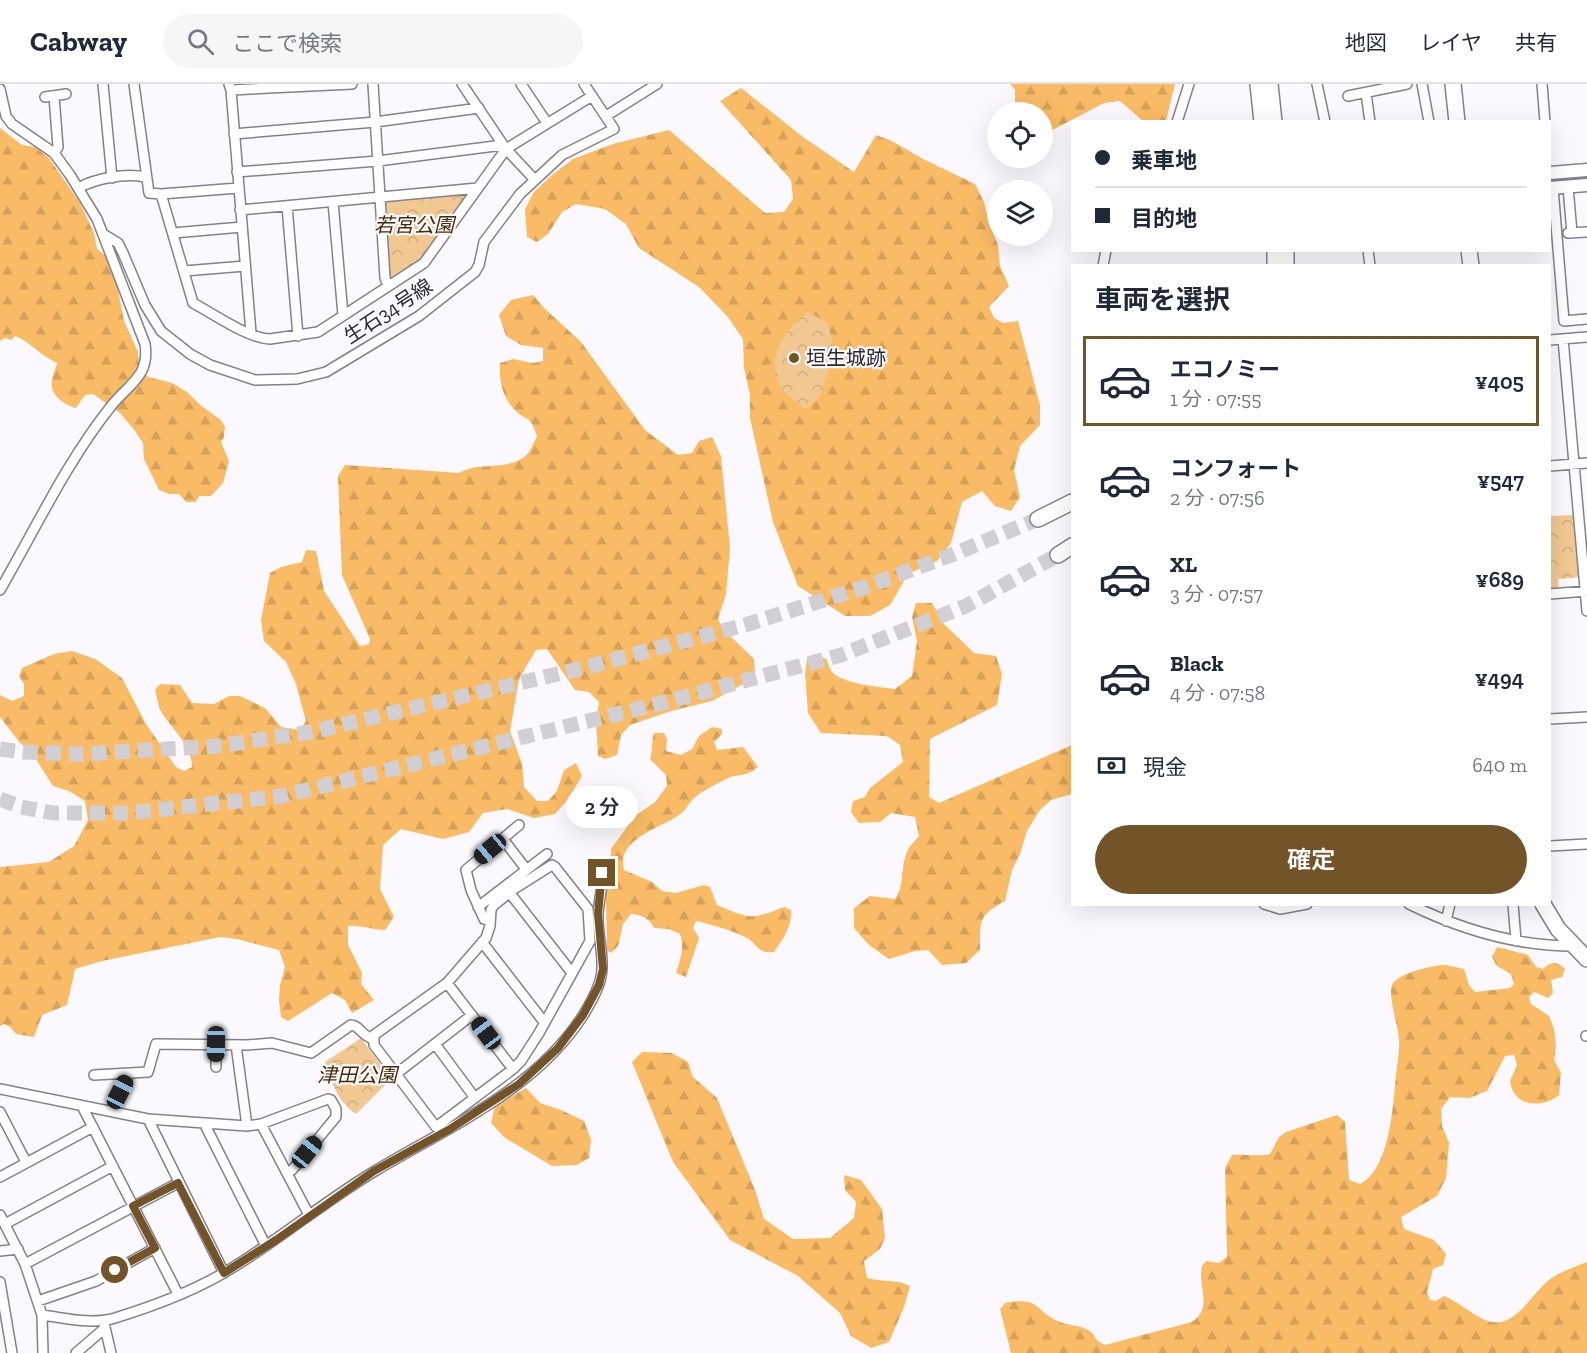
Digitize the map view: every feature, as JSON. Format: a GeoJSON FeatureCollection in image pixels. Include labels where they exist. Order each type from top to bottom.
{"type":"FeatureCollection","features":[{"type":"Feature","properties":{"kind":"main road"},"geometry":{"type":"LineString","coordinates":[[1258,84],[1262,120]]}},
{"type":"Feature","properties":{"kind":"main road"},"geometry":{"type":"LineString","coordinates":[[1270,84],[1274,120]]}},
{"type":"Feature","properties":{"kind":"main road"},"geometry":{"type":"LineString","coordinates":[[1453,84],[1457,120]]}},
{"type":"Feature","properties":{"kind":"main road"},"geometry":{"type":"LineString","coordinates":[[1038,519],[1071,502]]}},
{"type":"Feature","properties":{"kind":"main road"},"geometry":{"type":"LineString","coordinates":[[1058,555],[1071,547]]}},
{"type":"Feature","properties":{"kind":"main road"},"geometry":{"type":"LineString","coordinates":[[1544,906],[1558,929],[1587,960]]}},
{"type":"Feature","properties":{"kind":"street"},"geometry":{"type":"LineString","coordinates":[[103,84],[112,178]]}},
{"type":"Feature","properties":{"kind":"street"},"geometry":{"type":"LineString","coordinates":[[134,84],[149,194],[238,188]]}},
{"type":"Feature","properties":{"kind":"street"},"geometry":{"type":"LineString","coordinates":[[251,333],[230,87],[352,84]]}},
{"type":"Feature","properties":{"kind":"street"},"geometry":{"type":"LineString","coordinates":[[373,84],[385,278],[388,286]]}},
{"type":"Feature","properties":{"kind":"street"},"geometry":{"type":"LineString","coordinates":[[462,84],[505,147],[535,180]]}},
{"type":"Feature","properties":{"kind":"street"},"geometry":{"type":"LineString","coordinates":[[521,84],[548,123]]}},
{"type":"Feature","properties":{"kind":"street"},"geometry":{"type":"LineString","coordinates":[[584,84],[606,116],[657,84]]}},
{"type":"Feature","properties":{"kind":"street"},"geometry":{"type":"LineString","coordinates":[[1178,120],[1189,84]]}},
{"type":"Feature","properties":{"kind":"street"},"geometry":{"type":"LineString","coordinates":[[1317,84],[1325,120]]}},
{"type":"Feature","properties":{"kind":"street"},"geometry":{"type":"LineString","coordinates":[[1348,96],[1407,84]]}},
{"type":"Feature","properties":{"kind":"street"},"geometry":{"type":"LineString","coordinates":[[1422,84],[1429,120]]}},
{"type":"Feature","properties":{"kind":"street"},"geometry":{"type":"LineString","coordinates":[[1542,84],[1545,120]]}},
{"type":"Feature","properties":{"kind":"street"},"geometry":{"type":"LineString","coordinates":[[0,89],[6,116],[12,124],[54,153],[78,188],[105,235],[145,344],[146,362],[138,377],[94,427],[0,590]]}},
{"type":"Feature","properties":{"kind":"street"},"geometry":{"type":"LineString","coordinates":[[1366,93],[1370,120]]}},
{"type":"Feature","properties":{"kind":"street"},"geometry":{"type":"LineString","coordinates":[[54,153],[58,147],[50,97],[66,94]]}},
{"type":"Feature","properties":{"kind":"street"},"geometry":{"type":"LineString","coordinates":[[237,172],[505,147],[592,96]]}},
{"type":"Feature","properties":{"kind":"street"},"geometry":{"type":"LineString","coordinates":[[234,134],[375,122],[478,108]]}},
{"type":"Feature","properties":{"kind":"street","name":"生石34号線"},"geometry":{"type":"LineString","coordinates":[[105,235],[118,243],[145,305],[160,331],[190,354],[210,364],[255,380],[297,379],[326,372],[419,316],[468,278],[479,266],[484,242],[520,194],[562,155],[614,129],[606,116]]}},
{"type":"Feature","properties":{"kind":"street"},"geometry":{"type":"LineString","coordinates":[[161,194],[194,303],[262,339],[298,336],[318,332],[428,260],[505,147]]}},
{"type":"Feature","properties":{"kind":"street"},"geometry":{"type":"LineString","coordinates":[[1551,170],[1587,170]]}},
{"type":"Feature","properties":{"kind":"street"},"geometry":{"type":"LineString","coordinates":[[78,188],[90,182],[112,178],[145,177]]}},
{"type":"Feature","properties":{"kind":"street"},"geometry":{"type":"LineString","coordinates":[[1587,185],[1551,188],[1564,321],[1587,319]]}},
{"type":"Feature","properties":{"kind":"street"},"geometry":{"type":"LineString","coordinates":[[1568,187],[1572,233]]}},
{"type":"Feature","properties":{"kind":"street"},"geometry":{"type":"LineString","coordinates":[[240,210],[478,188]]}},
{"type":"Feature","properties":{"kind":"street"},"geometry":{"type":"LineString","coordinates":[[333,202],[343,315]]}},
{"type":"Feature","properties":{"kind":"street"},"geometry":{"type":"LineString","coordinates":[[287,206],[298,336]]}},
{"type":"Feature","properties":{"kind":"street"},"geometry":{"type":"LineString","coordinates":[[173,233],[242,227]]}},
{"type":"Feature","properties":{"kind":"street"},"geometry":{"type":"LineString","coordinates":[[1557,234],[1587,232]]}},
{"type":"Feature","properties":{"kind":"street"},"geometry":{"type":"LineString","coordinates":[[184,271],[245,266]]}},
{"type":"Feature","properties":{"kind":"street"},"geometry":{"type":"LineString","coordinates":[[1551,340],[1587,337]]}},
{"type":"Feature","properties":{"kind":"street"},"geometry":{"type":"LineString","coordinates":[[1563,339],[1574,464],[1584,536],[1587,611]]}},
{"type":"Feature","properties":{"kind":"street"},"geometry":{"type":"LineString","coordinates":[[1551,466],[1587,464]]}},
{"type":"Feature","properties":{"kind":"street"},"geometry":{"type":"LineString","coordinates":[[1551,594],[1586,591]]}},
{"type":"Feature","properties":{"kind":"street"},"geometry":{"type":"LineString","coordinates":[[1551,719],[1587,717]]}},
{"type":"Feature","properties":{"kind":"street"},"geometry":{"type":"LineString","coordinates":[[490,921],[484,919],[478,907],[466,870],[519,825]]}},
{"type":"Feature","properties":{"kind":"street"},"geometry":{"type":"LineString","coordinates":[[503,839],[526,869]]}},
{"type":"Feature","properties":{"kind":"street"},"geometry":{"type":"LineString","coordinates":[[1551,846],[1587,844]]}},
{"type":"Feature","properties":{"kind":"street"},"geometry":{"type":"LineString","coordinates":[[478,907],[547,854]]}},
{"type":"Feature","properties":{"kind":"street"},"geometry":{"type":"LineString","coordinates":[[552,866],[555,867],[588,909],[590,941],[521,1060],[437,1131],[374,1045],[374,1035],[447,983],[489,932],[491,910],[509,892],[552,866]]}},
{"type":"Feature","properties":{"kind":"street"},"geometry":{"type":"LineString","coordinates":[[76,1353],[104,1324],[113,1318],[178,1294],[224,1273],[374,1171],[437,1131],[519,1084],[534,1071],[558,1048],[583,1015],[599,985],[603,969],[598,914],[602,873]]}},
{"type":"Feature","properties":{"kind":"street"},"geometry":{"type":"LineString","coordinates":[[509,892],[572,973]]}},
{"type":"Feature","properties":{"kind":"street"},"geometry":{"type":"LineString","coordinates":[[1270,906],[1280,909],[1296,906]]}},
{"type":"Feature","properties":{"kind":"street"},"geometry":{"type":"LineString","coordinates":[[1412,906],[1468,929],[1516,941],[1546,946],[1573,946]]}},
{"type":"Feature","properties":{"kind":"street"},"geometry":{"type":"LineString","coordinates":[[1446,921],[1450,906]]}},
{"type":"Feature","properties":{"kind":"street"},"geometry":{"type":"LineString","coordinates":[[1514,906],[1516,941]]}},
{"type":"Feature","properties":{"kind":"street"},"geometry":{"type":"LineString","coordinates":[[482,942],[544,1022]]}},
{"type":"Feature","properties":{"kind":"street"},"geometry":{"type":"LineString","coordinates":[[447,983],[513,1069]]}},
{"type":"Feature","properties":{"kind":"street"},"geometry":{"type":"LineString","coordinates":[[396,1074],[472,1015]]}},
{"type":"Feature","properties":{"kind":"street"},"geometry":{"type":"LineString","coordinates":[[94,1076],[148,1072],[156,1044],[272,1043],[311,1053],[351,1024],[357,1027],[363,1036],[373,1039]]}},
{"type":"Feature","properties":{"kind":"street"},"geometry":{"type":"LineString","coordinates":[[216,1044],[216,1067]]}},
{"type":"Feature","properties":{"kind":"street"},"geometry":{"type":"LineString","coordinates":[[435,1044],[475,1098]]}},
{"type":"Feature","properties":{"kind":"street"},"geometry":{"type":"LineString","coordinates":[[236,1045],[247,1126]]}},
{"type":"Feature","properties":{"kind":"street"},"geometry":{"type":"LineString","coordinates":[[111,1111],[130,1073]]}},
{"type":"Feature","properties":{"kind":"street"},"geometry":{"type":"LineString","coordinates":[[0,1089],[148,1119],[247,1126],[261,1124],[328,1099],[331,1100],[336,1109],[336,1117],[287,1173]]}},
{"type":"Feature","properties":{"kind":"street"},"geometry":{"type":"LineString","coordinates":[[82,1106],[178,1294]]}},
{"type":"Feature","properties":{"kind":"street"},"geometry":{"type":"LineString","coordinates":[[0,1112],[26,1162]]}},
{"type":"Feature","properties":{"kind":"street"},"geometry":{"type":"LineString","coordinates":[[148,1119],[224,1273]]}},
{"type":"Feature","properties":{"kind":"street"},"geometry":{"type":"LineString","coordinates":[[204,1123],[266,1246]]}},
{"type":"Feature","properties":{"kind":"street"},"geometry":{"type":"LineString","coordinates":[[261,1124],[309,1215]]}},
{"type":"Feature","properties":{"kind":"street"},"geometry":{"type":"LineString","coordinates":[[0,1177],[93,1127]]}},
{"type":"Feature","properties":{"kind":"street"},"geometry":{"type":"LineString","coordinates":[[43,1353],[42,1315],[38,1301],[25,1264],[3,1219],[113,1166]]}},
{"type":"Feature","properties":{"kind":"street"},"geometry":{"type":"LineString","coordinates":[[25,1264],[178,1183]]}},
{"type":"Feature","properties":{"kind":"street"},"geometry":{"type":"LineString","coordinates":[[38,1301],[96,1281],[155,1248]]}},
{"type":"Feature","properties":{"kind":"street"},"geometry":{"type":"LineString","coordinates":[[0,1251],[18,1249]]}},
{"type":"Feature","properties":{"kind":"street"},"geometry":{"type":"LineString","coordinates":[[0,1282],[12,1353]]}},
{"type":"Feature","properties":{"kind":"street"},"geometry":{"type":"LineString","coordinates":[[42,1315],[104,1324]]}},
{"type":"Feature","properties":{"kind":"street"},"geometry":{"type":"LineString","coordinates":[[104,1324],[111,1353]]}},
{"type":"Feature","properties":{"kind":"green space"},"geometry":{"type":"Polygon","coordinates":[[[1010,84],[1175,84],[1166,120],[1142,120],[1120,101],[1104,103],[1053,130],[1053,102],[1015,102],[1015,90],[1010,84]]]}},
{"type":"Feature","properties":{"kind":"green space"},"geometry":{"type":"Polygon","coordinates":[[[741,88],[803,137],[854,172],[876,135],[975,184],[984,202],[987,215],[987,246],[998,246],[1000,266],[1009,286],[989,307],[994,318],[1003,323],[1018,321],[1040,405],[1040,425],[1020,446],[1014,470],[1020,497],[1011,511],[995,506],[982,491],[962,502],[951,543],[937,561],[908,574],[890,605],[870,616],[845,616],[798,586],[773,522],[750,418],[750,395],[744,368],[743,339],[727,316],[699,287],[639,248],[626,224],[605,209],[576,204],[562,212],[548,234],[537,242],[527,237],[525,209],[534,192],[573,159],[613,144],[669,130],[765,213],[784,212],[793,199],[791,180],[720,101],[741,88]]]}},
{"type":"Feature","properties":{"kind":"green space"},"geometry":{"type":"Polygon","coordinates":[[[0,128],[22,145],[35,147],[49,158],[80,203],[94,233],[97,249],[105,255],[115,274],[124,321],[138,352],[139,366],[148,377],[172,383],[187,392],[221,420],[225,427],[221,442],[229,461],[223,483],[211,496],[199,496],[196,502],[186,502],[179,494],[169,494],[159,490],[144,459],[143,443],[120,413],[93,394],[85,395],[76,408],[67,405],[53,392],[53,377],[57,363],[15,336],[11,340],[5,338],[0,341],[0,128]]]}},
{"type":"Feature","properties":{"kind":"green space","name":"若宮公園"},"geometry":{"type":"Polygon","coordinates":[[[473,191],[424,259],[393,278],[388,275],[383,200],[473,191]]]}},
{"type":"Feature","properties":{"kind":"green space"},"geometry":{"type":"Polygon","coordinates":[[[533,295],[581,342],[645,430],[678,455],[692,453],[699,441],[712,437],[721,456],[730,548],[726,594],[718,619],[723,629],[754,659],[755,674],[743,684],[712,701],[671,711],[630,725],[621,735],[617,755],[605,759],[598,756],[596,721],[599,702],[589,692],[575,690],[547,649],[536,650],[519,679],[510,731],[522,764],[524,787],[537,801],[548,801],[557,791],[564,770],[576,763],[582,776],[568,799],[555,814],[534,818],[507,809],[483,813],[469,832],[443,839],[401,829],[383,845],[380,889],[394,917],[385,930],[348,926],[348,945],[362,973],[361,984],[374,1000],[352,1013],[345,1000],[332,993],[288,1021],[281,1017],[280,985],[285,967],[279,950],[220,937],[102,961],[75,969],[67,1005],[42,1015],[34,1037],[16,1034],[4,1024],[0,1026],[0,867],[49,862],[74,846],[88,820],[85,801],[69,791],[53,786],[32,753],[20,743],[0,717],[0,695],[12,701],[24,696],[24,684],[19,676],[22,668],[54,654],[72,651],[95,659],[122,678],[146,724],[176,767],[184,771],[192,767],[191,759],[181,738],[161,710],[155,690],[160,684],[180,685],[192,703],[214,704],[229,696],[240,696],[265,708],[281,727],[300,730],[306,721],[296,684],[286,662],[264,641],[261,620],[270,573],[281,567],[302,562],[306,550],[316,551],[324,591],[360,646],[369,644],[370,639],[342,575],[338,476],[345,465],[459,473],[475,467],[509,464],[526,455],[537,436],[529,421],[517,413],[506,398],[501,381],[500,363],[513,359],[532,363],[543,361],[543,348],[521,345],[506,336],[499,315],[511,300],[533,295]]]}},
{"type":"Feature","properties":{"kind":"green space"},"geometry":{"type":"Polygon","coordinates":[[[808,312],[828,323],[833,346],[820,397],[805,409],[780,386],[775,372],[775,362],[781,342],[793,325],[808,312]]]}},
{"type":"Feature","properties":{"kind":"green space"},"geometry":{"type":"Polygon","coordinates":[[[1576,515],[1581,577],[1558,579],[1559,589],[1551,589],[1551,516],[1576,515]]]}},
{"type":"Feature","properties":{"kind":"green space"},"geometry":{"type":"Polygon","coordinates":[[[916,603],[932,603],[944,624],[974,653],[996,656],[1002,674],[997,705],[930,739],[929,797],[939,803],[1071,745],[1071,794],[1051,800],[1039,811],[1027,831],[1012,870],[1005,901],[985,915],[980,932],[980,950],[966,963],[942,965],[928,950],[915,951],[889,959],[869,945],[854,928],[854,908],[870,896],[895,899],[900,888],[907,852],[919,836],[915,817],[891,813],[880,822],[859,823],[851,812],[853,801],[865,797],[870,788],[903,762],[900,745],[887,736],[821,733],[808,713],[805,673],[807,659],[814,654],[826,659],[832,672],[838,677],[862,684],[895,689],[912,676],[917,641],[912,617],[916,603]]]}},
{"type":"Feature","properties":{"kind":"green space"},"geometry":{"type":"Polygon","coordinates":[[[712,727],[722,729],[722,734],[714,742],[717,750],[743,747],[758,767],[749,773],[729,778],[704,791],[693,799],[682,813],[642,835],[627,850],[623,859],[624,870],[652,882],[662,891],[676,893],[704,885],[710,887],[717,905],[736,913],[757,916],[784,907],[791,910],[791,916],[786,932],[774,952],[763,951],[748,938],[696,921],[693,928],[699,938],[686,977],[676,973],[682,949],[680,934],[669,929],[654,928],[642,916],[631,914],[623,924],[618,946],[611,953],[607,950],[606,900],[602,873],[611,849],[635,816],[655,802],[667,786],[666,775],[650,759],[654,733],[664,733],[667,739],[666,751],[681,755],[692,749],[699,736],[712,727]]]}},
{"type":"Feature","properties":{"kind":"green space"},"geometry":{"type":"Polygon","coordinates":[[[1497,947],[1528,955],[1536,967],[1543,969],[1548,964],[1554,963],[1560,964],[1565,969],[1562,977],[1551,980],[1553,993],[1548,998],[1534,992],[1529,997],[1531,1004],[1549,1016],[1554,1029],[1556,1047],[1554,1060],[1561,1073],[1559,1095],[1537,1104],[1522,1101],[1512,1090],[1510,1081],[1517,1065],[1514,1055],[1505,1056],[1487,1091],[1469,1098],[1450,1097],[1441,1109],[1442,1126],[1449,1143],[1446,1178],[1437,1196],[1401,1217],[1404,1229],[1434,1240],[1446,1254],[1443,1265],[1433,1269],[1427,1292],[1430,1300],[1436,1301],[1444,1296],[1485,1320],[1505,1321],[1513,1317],[1549,1280],[1587,1262],[1587,1353],[1011,1353],[1000,1309],[1005,1303],[1025,1301],[1032,1303],[1051,1318],[1088,1330],[1105,1345],[1192,1322],[1199,1316],[1204,1303],[1202,1266],[1206,1261],[1219,1263],[1227,1257],[1225,1168],[1232,1155],[1270,1154],[1279,1137],[1286,1132],[1337,1115],[1345,1122],[1349,1180],[1360,1184],[1370,1176],[1378,1165],[1388,1136],[1399,1053],[1398,1033],[1391,997],[1392,985],[1408,973],[1446,965],[1464,969],[1469,985],[1475,992],[1510,988],[1514,984],[1511,974],[1497,966],[1492,957],[1497,947]]]}},
{"type":"Feature","properties":{"kind":"green space","name":"津田公園"},"geometry":{"type":"Polygon","coordinates":[[[361,1038],[391,1079],[356,1114],[340,1097],[325,1062],[361,1038]]]}},
{"type":"Feature","properties":{"kind":"green space"},"geometry":{"type":"Polygon","coordinates":[[[642,1052],[672,1053],[688,1062],[693,1077],[717,1098],[755,1190],[764,1219],[793,1239],[830,1238],[854,1218],[856,1202],[845,1190],[844,1175],[861,1180],[882,1209],[885,1238],[880,1249],[864,1261],[867,1278],[899,1282],[910,1286],[889,1342],[871,1348],[851,1336],[840,1313],[798,1276],[730,1240],[673,1162],[632,1062],[642,1052]]]}},
{"type":"Feature","properties":{"kind":"green space"},"geometry":{"type":"Polygon","coordinates":[[[526,1088],[540,1103],[584,1121],[591,1140],[589,1158],[577,1165],[552,1166],[504,1137],[491,1123],[495,1106],[526,1088]]]}},
{"type":"Feature","properties":{"kind":"tunnel"},"geometry":{"type":"LineString","coordinates":[[0,749],[82,754],[218,746],[311,732],[583,668],[745,625],[865,587],[954,554],[1038,519]]}},
{"type":"Feature","properties":{"kind":"tunnel"},"geometry":{"type":"LineString","coordinates":[[0,799],[21,807],[53,813],[130,813],[282,796],[654,705],[841,655],[966,606],[1058,555]]}},
{"type":"Feature","properties":{"kind":"place","name":"垣生城跡"},"geometry":{"type":"Point","coordinates":[794,358]}},
{"type":"Feature","properties":{"kind":"route"},"geometry":{"type":"LineString","coordinates":[[115,1270],[155,1248],[133,1206],[178,1183],[224,1273],[276,1240],[374,1171],[450,1129],[519,1084],[558,1048],[583,1015],[599,985],[603,969],[598,925],[602,873]]}}]}
